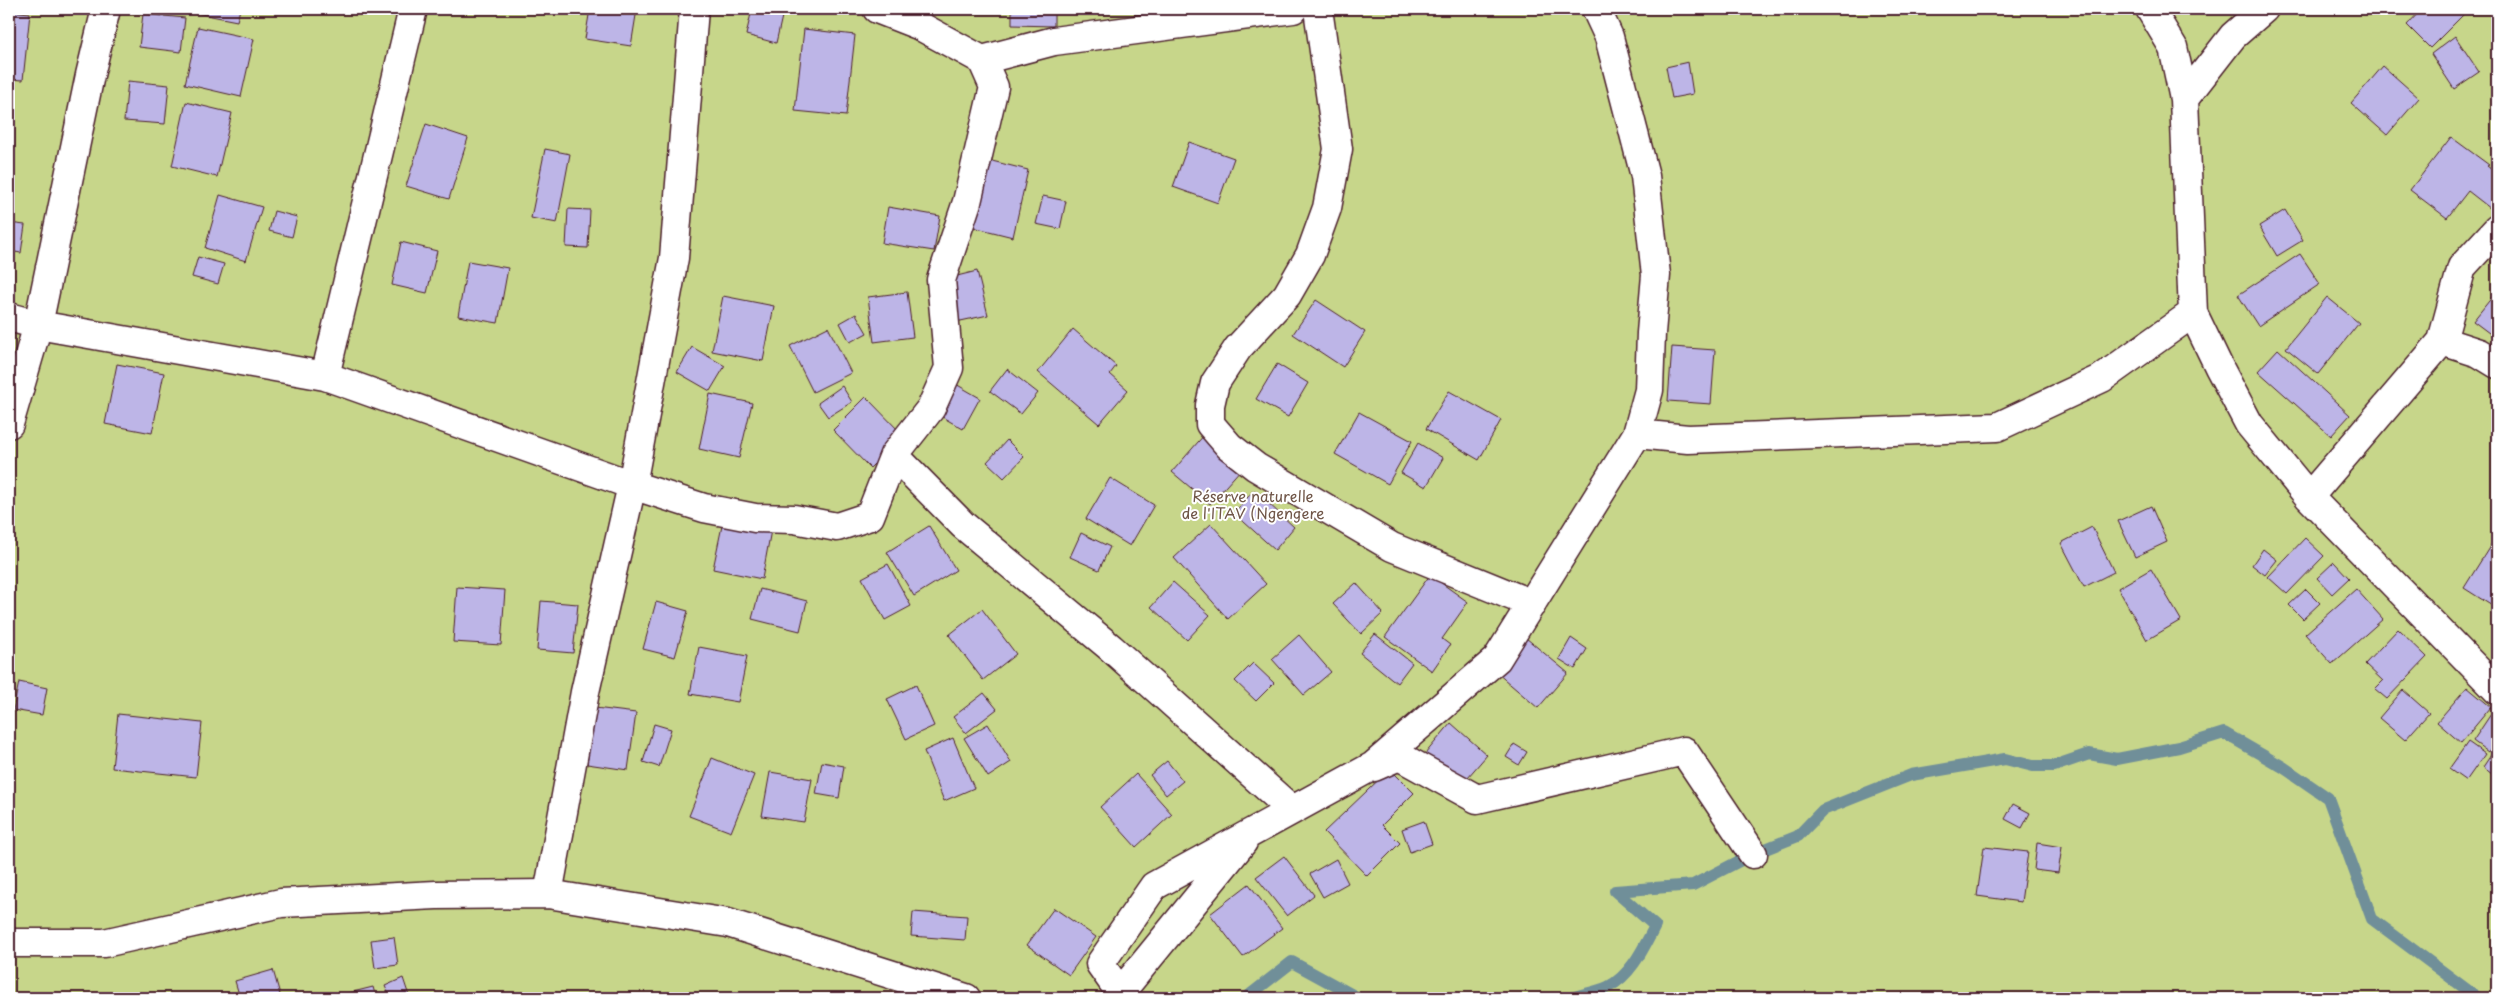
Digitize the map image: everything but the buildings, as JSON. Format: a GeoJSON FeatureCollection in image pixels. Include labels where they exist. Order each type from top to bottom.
{"type":"FeatureCollection","features":[{"type":"Feature","properties":{"kind":"main road"},"geometry":{"type":"LineString","coordinates":[[9,424],[38,326],[90,75],[106,9]]}},
{"type":"Feature","properties":{"kind":"main road"},"geometry":{"type":"LineString","coordinates":[[325,376],[413,9]]}},
{"type":"Feature","properties":{"kind":"main road"},"geometry":{"type":"LineString","coordinates":[[548,894],[585,692],[632,485],[674,258],[694,9]]}},
{"type":"Feature","properties":{"kind":"main road"},"geometry":{"type":"LineString","coordinates":[[9,317],[38,326],[325,376],[632,485],[704,508],[755,518],[794,519],[837,526],[870,516],[894,454],[931,408],[949,368],[941,280],[967,202],[994,87],[982,60],[918,25],[877,9]]}},
{"type":"Feature","properties":{"kind":"main road"},"geometry":{"type":"LineString","coordinates":[[982,60],[1054,41],[1293,9]]}},
{"type":"Feature","properties":{"kind":"main road"},"geometry":{"type":"LineString","coordinates":[[1318,9],[1338,149],[1327,208],[1310,255],[1287,295],[1238,348],[1215,383],[1210,405],[1210,424],[1229,446],[1256,467],[1392,547],[1532,604]]}},
{"type":"Feature","properties":{"kind":"main road"},"geometry":{"type":"LineString","coordinates":[[1124,998],[1100,964],[1154,886],[1291,809],[1373,766],[1448,704],[1497,659],[1637,434],[1649,390],[1656,275],[1645,176],[1609,37],[1596,9]]}},
{"type":"Feature","properties":{"kind":"main road"},"geometry":{"type":"LineString","coordinates":[[2150,9],[2173,47],[2184,98],[2193,313],[2249,424],[2309,496],[2497,690]]}},
{"type":"Feature","properties":{"kind":"main road"},"geometry":{"type":"LineString","coordinates":[[2184,98],[2233,36],[2264,9]]}},
{"type":"Feature","properties":{"kind":"main road"},"geometry":{"type":"LineString","coordinates":[[2309,496],[2442,341],[2462,267],[2497,230]]}},
{"type":"Feature","properties":{"kind":"main road"},"geometry":{"type":"LineString","coordinates":[[1637,434],[1688,439],[1996,427],[2102,378],[2193,313]]}},
{"type":"Feature","properties":{"kind":"main road"},"geometry":{"type":"LineString","coordinates":[[2442,341],[2479,353],[2497,364]]}},
{"type":"Feature","properties":{"kind":"main road"},"geometry":{"type":"LineString","coordinates":[[894,454],[963,525],[1112,648],[1291,809]]}},
{"type":"Feature","properties":{"kind":"main road"},"geometry":{"type":"LineString","coordinates":[[1116,998],[1254,829],[1263,814],[1400,756],[1477,799],[1684,751],[1753,854]]}},
{"type":"Feature","properties":{"kind":"main road"},"geometry":{"type":"LineString","coordinates":[[9,943],[104,943],[281,903],[426,895],[548,894],[728,923],[966,998]]}},
{"type":"Feature","properties":{"kind":"green space","name":"Réserve naturelle de l'ITAV (Ngengere"},"geometry":{"type":"Polygon","coordinates":[[[9,9],[2497,9],[2497,998],[9,998],[9,9]]]}},
{"type":"Feature","properties":{"kind":"waterway"},"geometry":{"type":"LineString","coordinates":[[1571,998],[1604,989],[1624,976],[1636,960],[1655,926],[1615,891],[1693,885],[1753,854],[1798,836],[1823,810],[1911,775],[2005,759],[2033,766],[2054,766],[2089,754],[2117,759],[2179,747],[2224,733],[2283,767],[2328,798],[2372,919],[2478,998]]}},
{"type":"Feature","properties":{"kind":"waterway"},"geometry":{"type":"LineString","coordinates":[[1246,998],[1292,962],[1358,998]]}}]}
